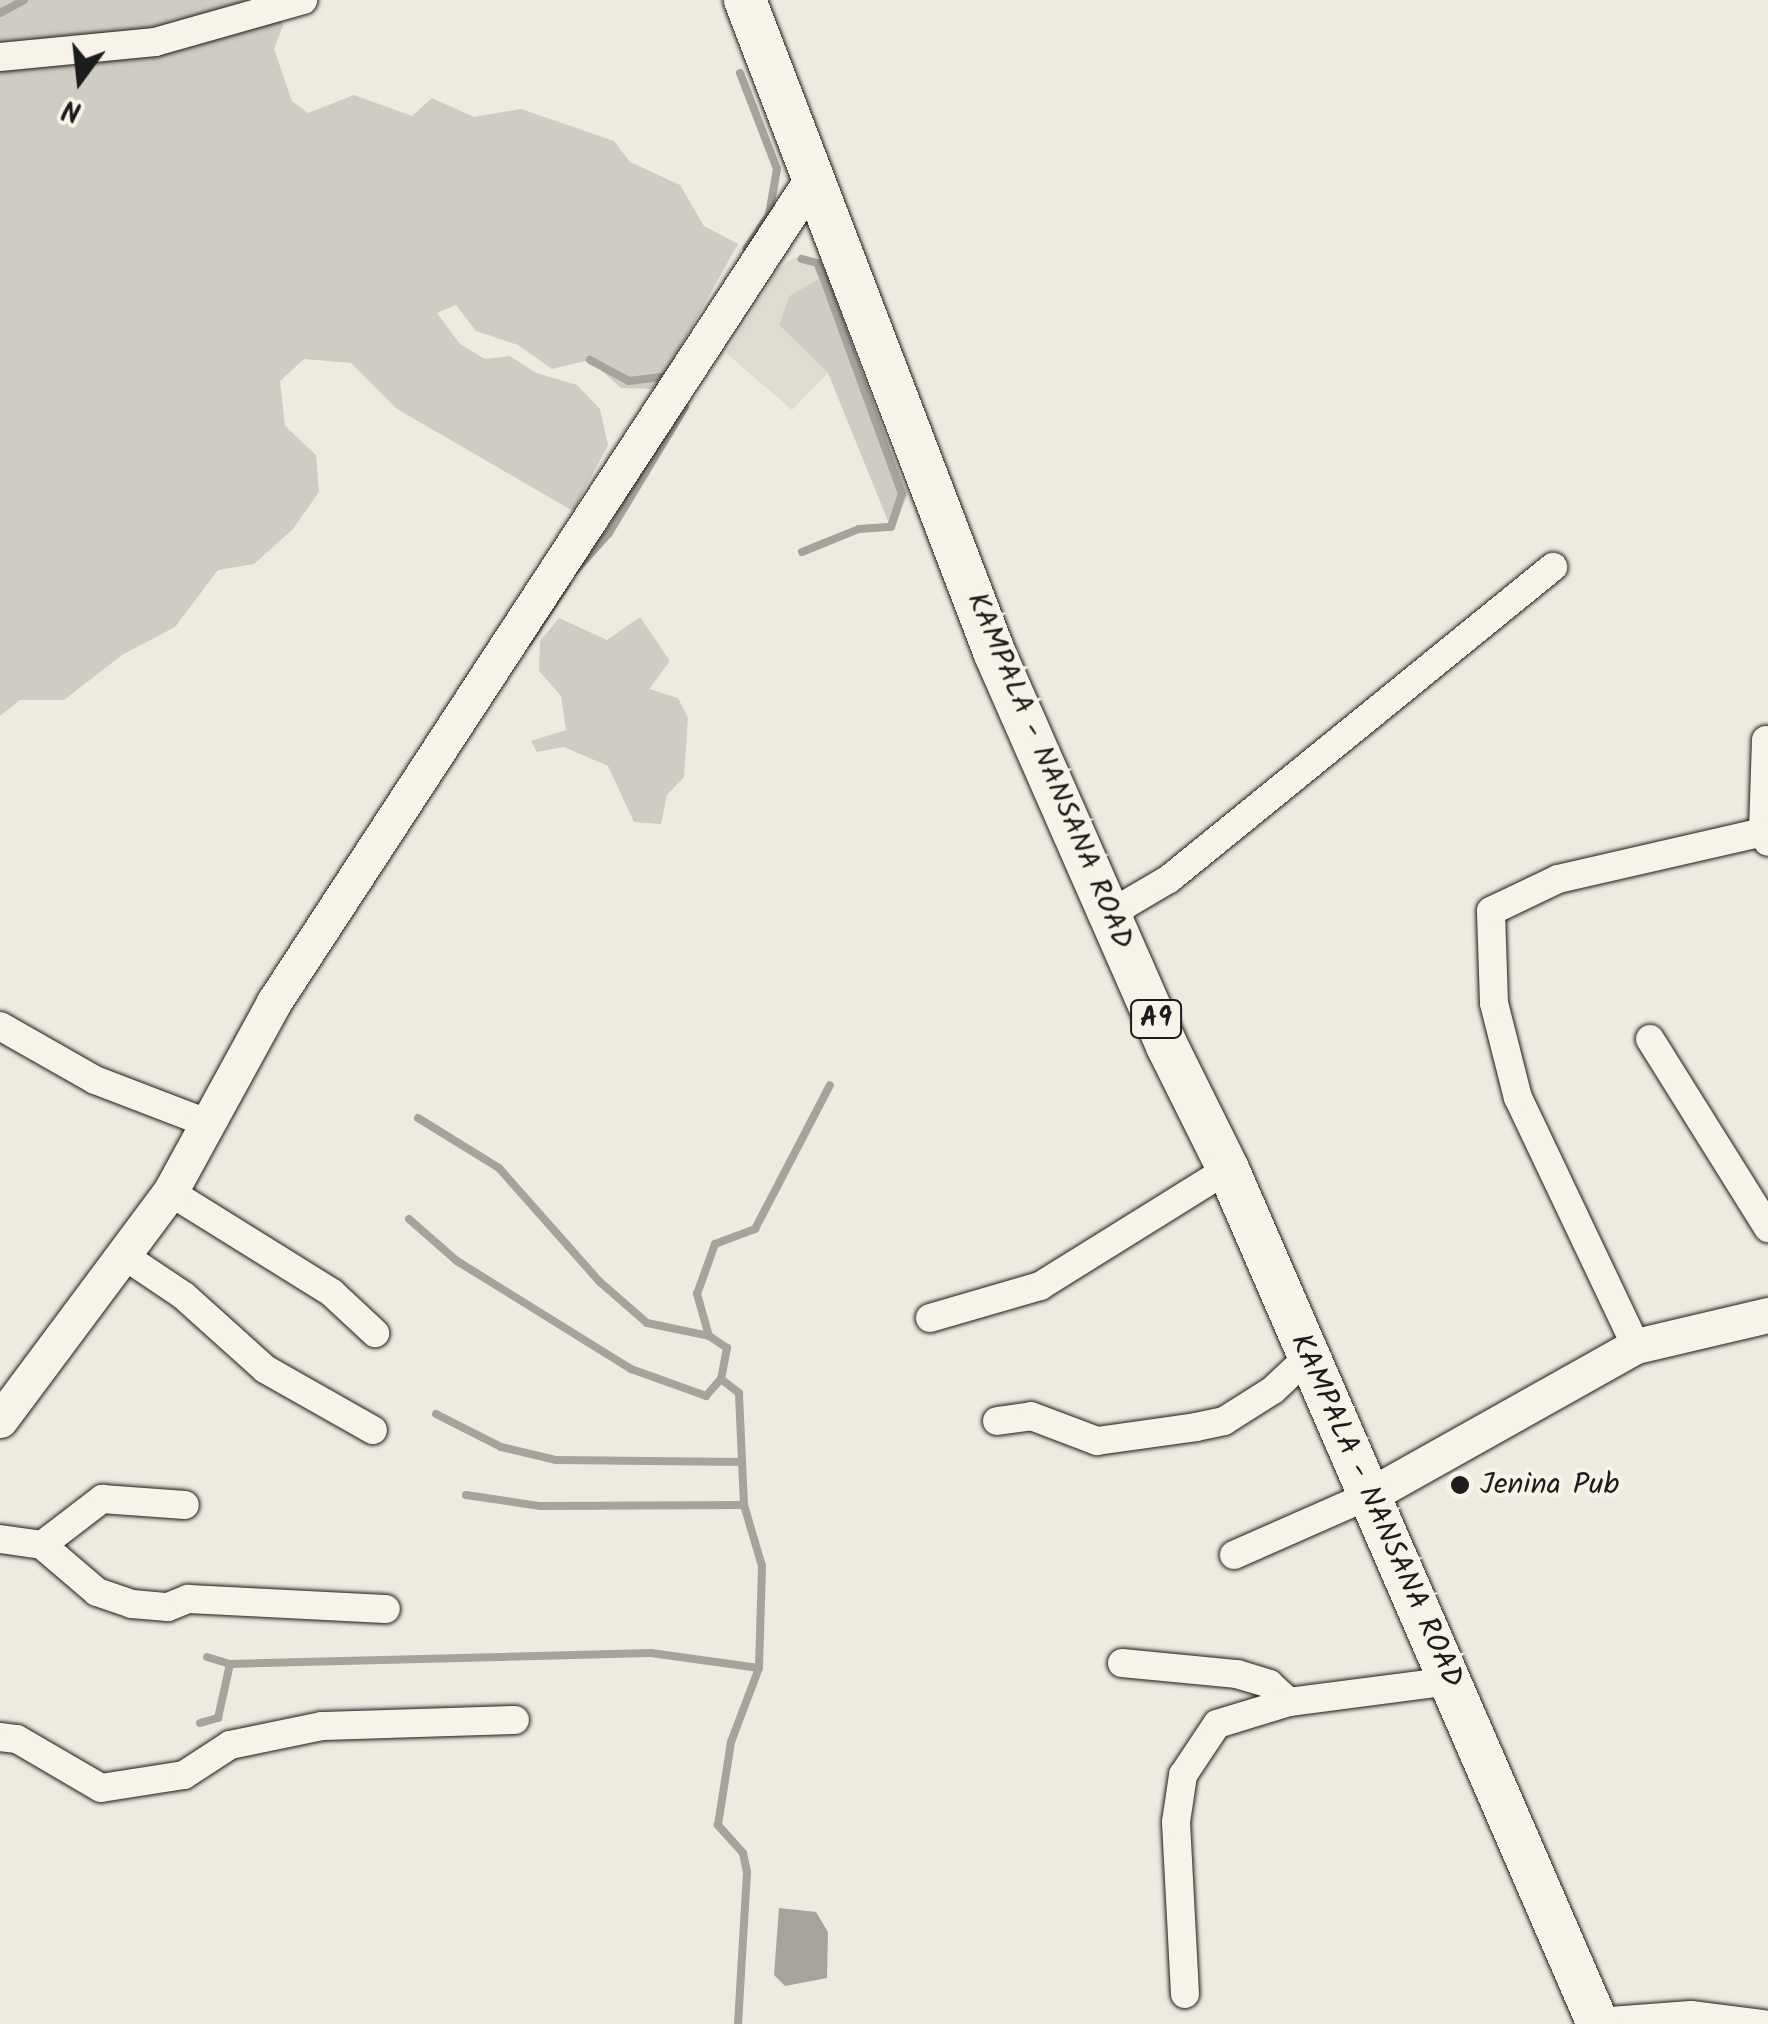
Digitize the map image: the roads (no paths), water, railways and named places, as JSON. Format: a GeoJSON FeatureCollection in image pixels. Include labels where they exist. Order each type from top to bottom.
{"type":"FeatureCollection","features":[{"type":"Feature","properties":{"kind":"main road","name":"KAMPALA - NANSANA ROAD"},"geometry":{"type":"LineString","coordinates":[[745,0],[810,182],[995,654],[1228,1169],[1597,2023]]}},
{"type":"Feature","properties":{"kind":"street"},"geometry":{"type":"LineString","coordinates":[[0,56],[155,42],[303,0]]}},
{"type":"Feature","properties":{"kind":"street"},"geometry":{"type":"LineString","coordinates":[[0,1420],[170,1192],[274,1002],[810,182]]}},
{"type":"Feature","properties":{"kind":"street"},"geometry":{"type":"LineString","coordinates":[[1111,913],[1169,879],[1552,567]]}},
{"type":"Feature","properties":{"kind":"street"},"geometry":{"type":"LineString","coordinates":[[1636,1346],[1518,1098],[1494,1002],[1491,911],[1558,879],[1765,837],[1766,740]]}},
{"type":"Feature","properties":{"kind":"street"},"geometry":{"type":"LineString","coordinates":[[0,1026],[95,1080],[207,1123]]}},
{"type":"Feature","properties":{"kind":"street"},"geometry":{"type":"LineString","coordinates":[[1650,1039],[1768,1228]]}},
{"type":"Feature","properties":{"kind":"street"},"geometry":{"type":"LineString","coordinates":[[930,1318],[1040,1286],[1228,1169]]}},
{"type":"Feature","properties":{"kind":"street"},"geometry":{"type":"LineString","coordinates":[[170,1192],[332,1292],[375,1333]]}},
{"type":"Feature","properties":{"kind":"street"},"geometry":{"type":"LineString","coordinates":[[123,1255],[184,1296],[264,1369],[373,1430]]}},
{"type":"Feature","properties":{"kind":"street"},"geometry":{"type":"LineString","coordinates":[[1234,1555],[1370,1495],[1473,1443],[1636,1346],[1768,1315]]}},
{"type":"Feature","properties":{"kind":"street"},"geometry":{"type":"LineString","coordinates":[[998,1421],[1031,1416],[1098,1441],[1196,1427],[1224,1420],[1274,1390],[1308,1357]]}},
{"type":"Feature","properties":{"kind":"street"},"geometry":{"type":"LineString","coordinates":[[42,1545],[102,1499],[185,1504]]}},
{"type":"Feature","properties":{"kind":"street"},"geometry":{"type":"LineString","coordinates":[[0,1540],[42,1545],[97,1592],[132,1604],[168,1606],[188,1599],[386,1609]]}},
{"type":"Feature","properties":{"kind":"street"},"geometry":{"type":"LineString","coordinates":[[1122,1663],[1237,1674],[1269,1684],[1289,1702]]}},
{"type":"Feature","properties":{"kind":"street"},"geometry":{"type":"LineString","coordinates":[[1184,1994],[1176,1869],[1183,1775],[1217,1724],[1289,1702],[1450,1681]]}},
{"type":"Feature","properties":{"kind":"street"},"geometry":{"type":"LineString","coordinates":[[0,1736],[17,1739],[101,1788],[184,1775],[230,1746],[322,1726],[515,1720]]}},
{"type":"Feature","properties":{"kind":"street"},"geometry":{"type":"LineString","coordinates":[[1597,2023],[1691,2016],[1763,2024]]}},
{"type":"Feature","properties":{"kind":"waterway"},"geometry":{"type":"LineString","coordinates":[[0,13],[24,0]]}},
{"type":"Feature","properties":{"kind":"waterway"},"geometry":{"type":"LineString","coordinates":[[740,73],[777,169],[769,215],[747,248]]}},
{"type":"Feature","properties":{"kind":"waterway"},"geometry":{"type":"LineString","coordinates":[[802,259],[817,263],[823,277],[902,494],[891,527],[859,529],[802,552]]}},
{"type":"Feature","properties":{"kind":"waterway"},"geometry":{"type":"LineString","coordinates":[[590,360],[629,381],[664,377]]}},
{"type":"Feature","properties":{"kind":"waterway"},"geometry":{"type":"LineString","coordinates":[[574,572],[609,533],[685,407]]}},
{"type":"Feature","properties":{"kind":"waterway"},"geometry":{"type":"LineString","coordinates":[[528,643],[567,584]]}},
{"type":"Feature","properties":{"kind":"waterway"},"geometry":{"type":"LineString","coordinates":[[738,2024],[747,1872],[743,1853],[718,1825],[731,1742],[759,1668],[762,1566],[744,1505],[739,1393],[721,1379],[727,1348],[709,1336],[697,1294],[715,1244],[755,1229],[830,1085]]}},
{"type":"Feature","properties":{"kind":"waterway"},"geometry":{"type":"LineString","coordinates":[[418,1118],[499,1168],[600,1282],[647,1323],[709,1336]]}},
{"type":"Feature","properties":{"kind":"waterway"},"geometry":{"type":"LineString","coordinates":[[409,1219],[457,1261],[631,1369],[706,1396],[721,1379]]}},
{"type":"Feature","properties":{"kind":"waterway"},"geometry":{"type":"LineString","coordinates":[[436,1414],[501,1447],[556,1460],[742,1462]]}},
{"type":"Feature","properties":{"kind":"waterway"},"geometry":{"type":"LineString","coordinates":[[466,1495],[540,1506],[744,1505]]}},
{"type":"Feature","properties":{"kind":"waterway"},"geometry":{"type":"LineString","coordinates":[[207,1657],[230,1664],[651,1653],[759,1668]]}},
{"type":"Feature","properties":{"kind":"waterway"},"geometry":{"type":"LineString","coordinates":[[200,1723],[218,1718],[230,1664]]}},
{"type":"Feature","properties":{"kind":"place","name":"Jenina Pub"},"geometry":{"type":"Point","coordinates":[1460,1485]}}]}
